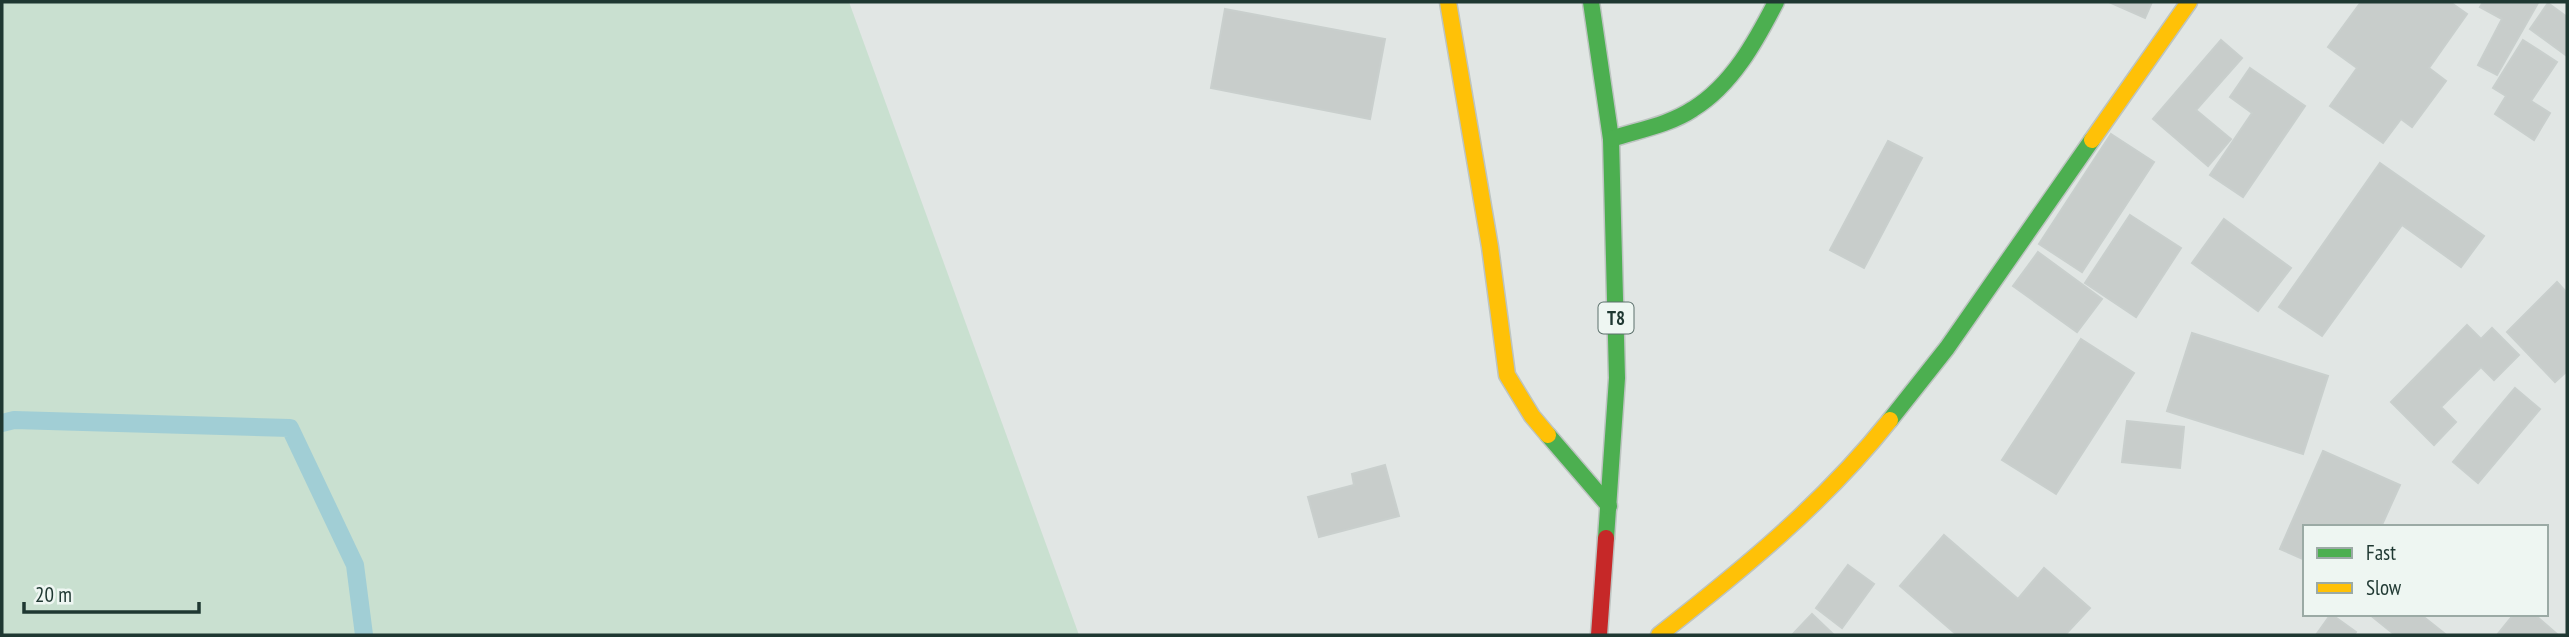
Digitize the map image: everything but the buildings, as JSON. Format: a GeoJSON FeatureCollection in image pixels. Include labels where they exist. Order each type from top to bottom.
{"type":"FeatureCollection","features":[{"type":"Feature","properties":{"kind":"main road"},"geometry":{"type":"LineString","coordinates":[[1448,2],[1490,247],[1507,375],[1532,416],[1609,506]]}},
{"type":"Feature","properties":{"kind":"main road","name":"T8"},"geometry":{"type":"LineString","coordinates":[[1591,2],[1611,139],[1617,378],[1598,635]]}},
{"type":"Feature","properties":{"kind":"main road"},"geometry":{"type":"LineString","coordinates":[[1611,139],[1693,110],[1726,79],[1763,28],[1776,2]]}},
{"type":"Feature","properties":{"kind":"main road"},"geometry":{"type":"LineString","coordinates":[[1659,635],[1746,567],[1851,469],[1947,348],[2189,2]]}},
{"type":"Feature","properties":{"kind":"green space"},"geometry":{"type":"Polygon","coordinates":[[[2,2],[849,2],[1079,635],[2,635],[2,2]]]}},
{"type":"Feature","properties":{"kind":"waterway"},"geometry":{"type":"LineString","coordinates":[[2,423],[14,420],[290,428],[355,565],[364,635]]}},
{"type":"Feature","properties":{"kind":"traffic: fast"},"geometry":{"type":"LineString","coordinates":[[1591,2],[1611,139],[1617,378],[1606,538]]}},
{"type":"Feature","properties":{"kind":"traffic: fast"},"geometry":{"type":"LineString","coordinates":[[1611,139],[1674,119],[1707,99],[1720,88],[1742,61],[1776,2]]}},
{"type":"Feature","properties":{"kind":"traffic: fast"},"geometry":{"type":"LineString","coordinates":[[1890,420],[1947,348],[2092,140]]}},
{"type":"Feature","properties":{"kind":"traffic: fast"},"geometry":{"type":"LineString","coordinates":[[1548,435],[1609,506]]}},
{"type":"Feature","properties":{"kind":"traffic: slow"},"geometry":{"type":"LineString","coordinates":[[1448,2],[1490,247],[1507,375],[1532,416],[1548,435]]}},
{"type":"Feature","properties":{"kind":"traffic: slow"},"geometry":{"type":"LineString","coordinates":[[2092,140],[2189,2]]}},
{"type":"Feature","properties":{"kind":"traffic: slow"},"geometry":{"type":"LineString","coordinates":[[1659,635],[1781,534],[1838,479],[1890,420]]}},
{"type":"Feature","properties":{"kind":"traffic: jam"},"geometry":{"type":"LineString","coordinates":[[1599,635],[1606,538]]}}]}
